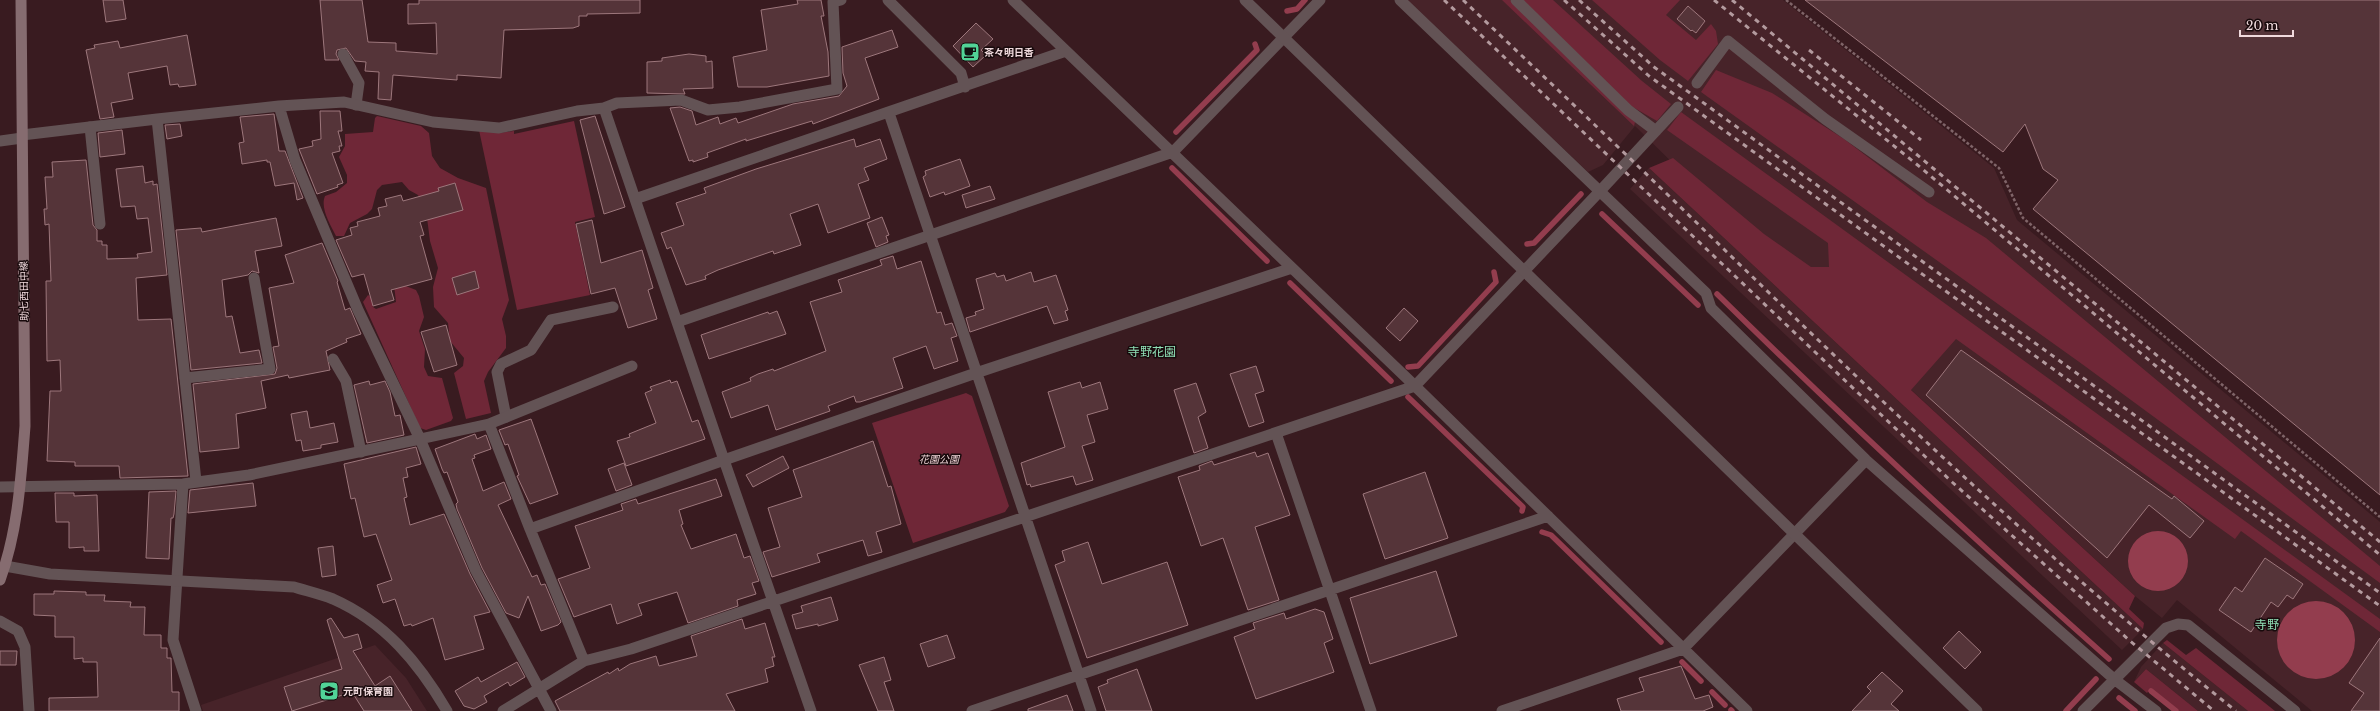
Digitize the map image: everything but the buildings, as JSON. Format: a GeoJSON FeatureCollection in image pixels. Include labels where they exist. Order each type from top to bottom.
{"type":"FeatureCollection","features":[{"type":"Feature","properties":{"kind":"main road","name":"助七西田中線"},"geometry":{"type":"LineString","coordinates":[[0,580],[5,566],[21,488],[25,426],[21,0]]}},
{"type":"Feature","properties":{"kind":"street"},"geometry":{"type":"LineString","coordinates":[[888,0],[961,73],[965,87]]}},
{"type":"Feature","properties":{"kind":"street"},"geometry":{"type":"LineString","coordinates":[[1013,0],[1415,386],[1747,711]]}},
{"type":"Feature","properties":{"kind":"street"},"geometry":{"type":"LineString","coordinates":[[1245,0],[1978,711]]}},
{"type":"Feature","properties":{"kind":"street"},"geometry":{"type":"LineString","coordinates":[[677,322],[929,234],[1173,152],[1320,0]]}},
{"type":"Feature","properties":{"kind":"street"},"geometry":{"type":"LineString","coordinates":[[1400,0],[1601,190],[1706,293],[1711,308],[1866,460],[2114,679],[2156,711]]}},
{"type":"Feature","properties":{"kind":"street"},"geometry":{"type":"LineString","coordinates":[[1516,0],[1628,110],[1656,131]]}},
{"type":"Feature","properties":{"kind":"street"},"geometry":{"type":"LineString","coordinates":[[0,141],[22,136],[157,119],[279,106],[344,102],[433,122],[499,128],[577,111],[604,108],[617,103],[681,100],[708,110],[740,108],[836,89],[836,1]]}},
{"type":"Feature","properties":{"kind":"street"},"geometry":{"type":"LineString","coordinates":[[1697,83],[1728,42],[1825,119],[1929,192]]}},
{"type":"Feature","properties":{"kind":"street"},"geometry":{"type":"LineString","coordinates":[[635,199],[965,87],[1066,51]]}},
{"type":"Feature","properties":{"kind":"street"},"geometry":{"type":"LineString","coordinates":[[343,54],[359,83],[356,105]]}},
{"type":"Feature","properties":{"kind":"street"},"geometry":{"type":"LineString","coordinates":[[279,106],[295,160],[358,310],[420,439],[476,571],[538,690],[551,711]]}},
{"type":"Feature","properties":{"kind":"street"},"geometry":{"type":"LineString","coordinates":[[503,711],[584,661],[631,649],[1415,386],[1678,107]]}},
{"type":"Feature","properties":{"kind":"street"},"geometry":{"type":"LineString","coordinates":[[604,108],[811,711]]}},
{"type":"Feature","properties":{"kind":"street"},"geometry":{"type":"LineString","coordinates":[[889,113],[1091,711]]}},
{"type":"Feature","properties":{"kind":"street"},"geometry":{"type":"LineString","coordinates":[[157,119],[196,481]]}},
{"type":"Feature","properties":{"kind":"street"},"geometry":{"type":"LineString","coordinates":[[90,127],[100,224]]}},
{"type":"Feature","properties":{"kind":"street"},"geometry":{"type":"LineString","coordinates":[[530,529],[976,373],[1292,268]]}},
{"type":"Feature","properties":{"kind":"street"},"geometry":{"type":"LineString","coordinates":[[185,378],[270,369],[254,278]]}},
{"type":"Feature","properties":{"kind":"street"},"geometry":{"type":"LineString","coordinates":[[506,417],[497,372],[501,364],[531,350],[551,320],[613,306]]}},
{"type":"Feature","properties":{"kind":"street"},"geometry":{"type":"LineString","coordinates":[[333,359],[346,381],[361,452]]}},
{"type":"Feature","properties":{"kind":"street"},"geometry":{"type":"LineString","coordinates":[[0,487],[21,488],[183,484],[196,481],[249,475],[489,424],[632,366]]}},
{"type":"Feature","properties":{"kind":"street"},"geometry":{"type":"LineString","coordinates":[[489,424],[584,661]]}},
{"type":"Feature","properties":{"kind":"street"},"geometry":{"type":"LineString","coordinates":[[1276,433],[1371,711]]}},
{"type":"Feature","properties":{"kind":"street"},"geometry":{"type":"LineString","coordinates":[[1502,711],[1683,649],[1866,460]]}},
{"type":"Feature","properties":{"kind":"street"},"geometry":{"type":"LineString","coordinates":[[183,484],[173,640],[196,711]]}},
{"type":"Feature","properties":{"kind":"street"},"geometry":{"type":"LineString","coordinates":[[972,711],[1548,516]]}},
{"type":"Feature","properties":{"kind":"street"},"geometry":{"type":"LineString","coordinates":[[5,566],[50,574],[294,587],[333,600],[369,621],[401,646],[426,676],[447,711]]}},
{"type":"Feature","properties":{"kind":"street"},"geometry":{"type":"LineString","coordinates":[[0,621],[18,631],[25,647],[29,711]]}},
{"type":"Feature","properties":{"kind":"street"},"geometry":{"type":"LineString","coordinates":[[2083,711],[2166,628],[2183,624],[2188,625],[2295,711]]}},
{"type":"Feature","properties":{"kind":"path"},"geometry":{"type":"LineString","coordinates":[[1786,0],[1999,168],[2023,218],[2380,517]]}},
{"type":"Feature","properties":{"kind":"shaded area"},"geometry":{"type":"Polygon","coordinates":[[[1406,0],[1783,0],[1994,168],[2017,220],[2380,522],[2380,711],[2312,711],[2177,600],[2162,618],[2135,596],[1794,282],[1635,126],[1603,165],[1588,172],[1406,0]]]}},
{"type":"Feature","properties":{"kind":"shaded area"},"geometry":{"type":"Polygon","coordinates":[[[1649,168],[2143,629],[2122,650],[1630,189],[1649,168]]]}},
{"type":"Feature","properties":{"kind":"shaded area"},"geometry":{"type":"Polygon","coordinates":[[[2152,531],[2164,531],[2175,536],[2183,544],[2188,555],[2186,573],[2175,586],[2164,591],[2152,591],[2141,586],[2133,578],[2128,567],[2128,555],[2133,544],[2141,536],[2152,531]]]}},
{"type":"Feature","properties":{"kind":"shaded area"},"geometry":{"type":"Polygon","coordinates":[[[2316,601],[2331,604],[2344,612],[2352,625],[2355,640],[2352,655],[2344,668],[2331,676],[2316,679],[2301,676],[2288,668],[2280,655],[2277,640],[2280,625],[2288,612],[2301,604],[2316,601]]]}},
{"type":"Feature","properties":{"kind":"shaded area"},"geometry":{"type":"Polygon","coordinates":[[[2163,643],[2248,711],[2198,711],[2146,669],[2134,682],[2141,667],[2163,643]]]}},
{"type":"Feature","properties":{"kind":"shaded area","name":"元町保育園"},"geometry":{"type":"Polygon","coordinates":[[[375,645],[406,678],[427,711],[203,711],[201,705],[375,645]]]}},
{"type":"Feature","properties":{"kind":"green space"},"geometry":{"type":"Polygon","coordinates":[[[1502,0],[1510,0],[1635,122],[1634,126],[1502,0]]]}},
{"type":"Feature","properties":{"kind":"green space"},"geometry":{"type":"Polygon","coordinates":[[[1523,0],[1553,0],[1642,81],[1671,104],[1657,121],[1631,106],[1523,0]]]}},
{"type":"Feature","properties":{"kind":"green space"},"geometry":{"type":"Polygon","coordinates":[[[1592,0],[1680,0],[1666,15],[1696,40],[1711,24],[1716,31],[1718,44],[1688,81],[1660,60],[1592,0]]]}},
{"type":"Feature","properties":{"kind":"green space"},"geometry":{"type":"Polygon","coordinates":[[[1716,70],[1772,93],[1844,139],[1927,202],[1986,238],[2380,566],[2380,583],[2082,364],[1701,92],[1716,70]]]}},
{"type":"Feature","properties":{"kind":"green space"},"geometry":{"type":"Polygon","coordinates":[[[1681,112],[2380,619],[2380,632],[2241,531],[2235,539],[1956,339],[1911,390],[2135,596],[2129,609],[2144,623],[2143,629],[1649,168],[1673,158],[1764,234],[1811,267],[1829,267],[1828,243],[1667,130],[1681,112]]]}},
{"type":"Feature","properties":{"kind":"green space"},"geometry":{"type":"Polygon","coordinates":[[[377,116],[421,126],[429,133],[432,156],[440,168],[458,178],[486,188],[509,300],[502,319],[506,336],[506,348],[488,372],[484,381],[491,413],[466,419],[454,373],[463,366],[464,358],[450,341],[448,323],[434,307],[433,287],[438,268],[430,241],[426,210],[418,195],[409,190],[402,182],[382,185],[377,190],[372,209],[367,214],[350,223],[344,236],[336,236],[326,216],[324,206],[325,196],[336,192],[347,183],[347,175],[339,157],[345,146],[345,134],[373,132],[375,118],[377,116]]]}},
{"type":"Feature","properties":{"kind":"green space"},"geometry":{"type":"Polygon","coordinates":[[[574,121],[595,217],[575,222],[590,295],[517,310],[479,130],[498,133],[514,131],[514,134],[574,121]]]}},
{"type":"Feature","properties":{"kind":"green space"},"geometry":{"type":"Polygon","coordinates":[[[398,283],[416,290],[419,296],[424,317],[419,331],[425,349],[424,367],[428,376],[442,378],[453,418],[451,421],[426,430],[420,428],[363,302],[368,295],[371,297],[373,307],[376,309],[396,302],[394,285],[398,283]]]}},
{"type":"Feature","properties":{"kind":"green space","name":"花園公園"},"geometry":{"type":"Polygon","coordinates":[[[966,393],[972,396],[1009,506],[1005,512],[913,543],[872,423],[966,393]]]}},
{"type":"Feature","properties":{"kind":"green space"},"geometry":{"type":"Polygon","coordinates":[[[2167,640],[2186,655],[2196,648],[2275,711],[2248,711],[2163,643],[2167,640]]]}},
{"type":"Feature","properties":{"kind":"green space"},"geometry":{"type":"Polygon","coordinates":[[[2146,669],[2198,711],[2179,711],[2151,689],[2147,693],[2134,682],[2146,669]]]}},
{"type":"Feature","properties":{"kind":"waterway"},"geometry":{"type":"LineString","coordinates":[[1287,11],[1297,9],[1305,0]]}},
{"type":"Feature","properties":{"kind":"waterway"},"geometry":{"type":"LineString","coordinates":[[1176,132],[1257,50],[1255,44]]}},
{"type":"Feature","properties":{"kind":"waterway"},"geometry":{"type":"LineString","coordinates":[[1172,168],[1267,261]]}},
{"type":"Feature","properties":{"kind":"waterway"},"geometry":{"type":"LineString","coordinates":[[1527,244],[1534,243],[1581,194]]}},
{"type":"Feature","properties":{"kind":"waterway"},"geometry":{"type":"LineString","coordinates":[[1602,214],[1698,305]]}},
{"type":"Feature","properties":{"kind":"waterway"},"geometry":{"type":"LineString","coordinates":[[1408,367],[1418,366],[1496,282],[1494,272]]}},
{"type":"Feature","properties":{"kind":"waterway"},"geometry":{"type":"LineString","coordinates":[[1290,283],[1391,381]]}},
{"type":"Feature","properties":{"kind":"waterway"},"geometry":{"type":"LineString","coordinates":[[1717,294],[1910,479],[2109,659]]}},
{"type":"Feature","properties":{"kind":"waterway"},"geometry":{"type":"LineString","coordinates":[[1408,397],[1523,507],[1522,511]]}},
{"type":"Feature","properties":{"kind":"waterway"},"geometry":{"type":"LineString","coordinates":[[1542,532],[1551,535],[1661,642]]}},
{"type":"Feature","properties":{"kind":"waterway"},"geometry":{"type":"LineString","coordinates":[[1682,662],[1701,681]]}},
{"type":"Feature","properties":{"kind":"waterway"},"geometry":{"type":"LineString","coordinates":[[2066,711],[2096,679]]}},
{"type":"Feature","properties":{"kind":"waterway"},"geometry":{"type":"LineString","coordinates":[[2151,691],[2176,711]]}},
{"type":"Feature","properties":{"kind":"waterway"},"geometry":{"type":"LineString","coordinates":[[1712,692],[1725,705]]}},
{"type":"Feature","properties":{"kind":"waterway"},"geometry":{"type":"LineString","coordinates":[[2119,698],[2135,711]]}},
{"type":"Feature","properties":{"kind":"railway"},"geometry":{"type":"LineString","coordinates":[[1444,0],[1952,482],[2129,640],[2214,711]]}},
{"type":"Feature","properties":{"kind":"railway"},"geometry":{"type":"LineString","coordinates":[[1463,0],[1962,475],[2097,595],[2236,711]]}},
{"type":"Feature","properties":{"kind":"railway"},"geometry":{"type":"LineString","coordinates":[[1564,0],[1649,76],[2380,606]]}},
{"type":"Feature","properties":{"kind":"railway"},"geometry":{"type":"LineString","coordinates":[[1579,0],[1654,67],[2380,593]]}},
{"type":"Feature","properties":{"kind":"railway"},"geometry":{"type":"LineString","coordinates":[[1714,0],[1920,167],[2380,555]]}},
{"type":"Feature","properties":{"kind":"railway"},"geometry":{"type":"LineString","coordinates":[[1732,0],[2380,542]]}},
{"type":"Feature","properties":{"kind":"railway"},"geometry":{"type":"LineString","coordinates":[[1809,50],[1921,140]]}},
{"type":"Feature","properties":{"kind":"place","name":"茶々明日香"},"geometry":{"type":"Point","coordinates":[970,52]}},
{"type":"Feature","properties":{"kind":"place","name":"元町保育園"},"geometry":{"type":"Point","coordinates":[329,691]}},
{"type":"Feature","properties":{"kind":"district","name":"寺野花園"},"geometry":{"type":"Point","coordinates":[1152,351]}},
{"type":"Feature","properties":{"kind":"district","name":"寺野"},"geometry":{"type":"Point","coordinates":[2267,624]}}]}
